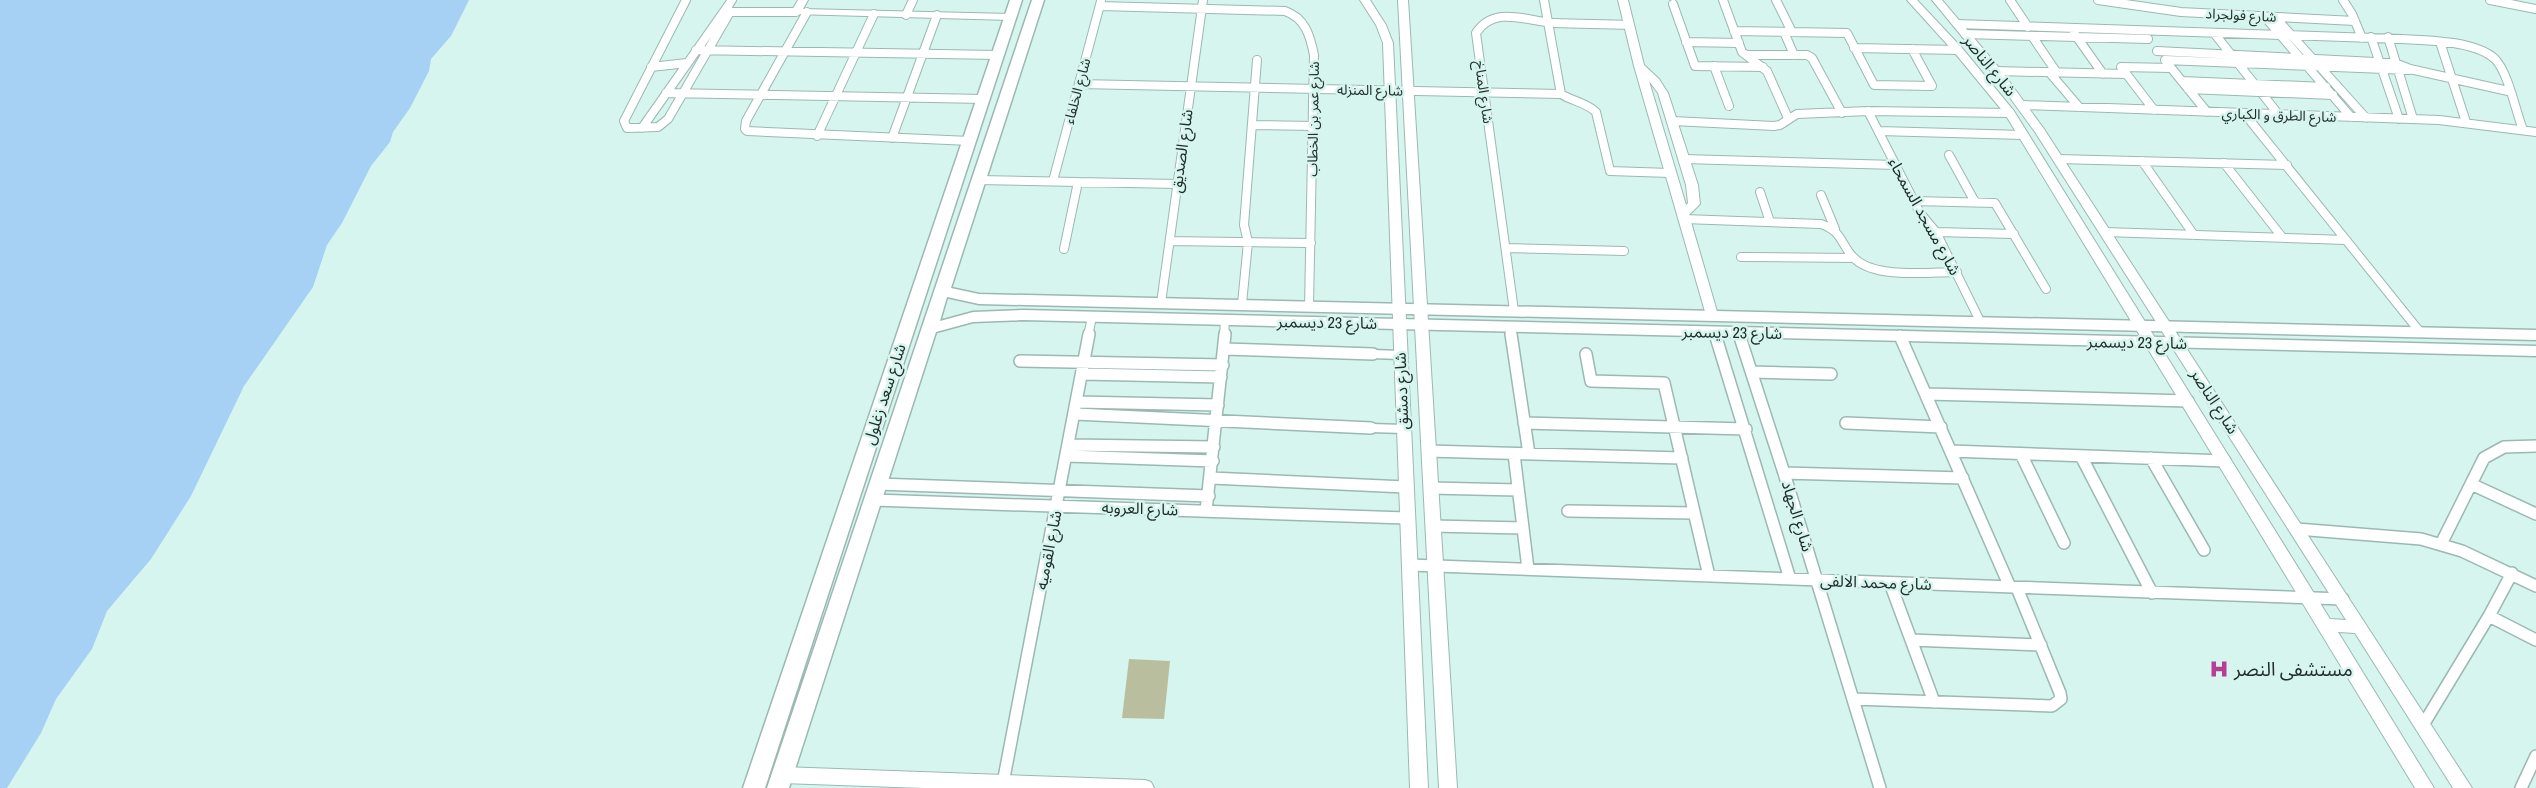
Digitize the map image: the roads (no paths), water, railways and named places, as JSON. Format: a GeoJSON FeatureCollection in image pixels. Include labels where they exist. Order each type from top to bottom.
{"type":"FeatureCollection","features":[{"type":"Feature","properties":{"kind":"main road","name":"شارع سعد زغلول"},"geometry":{"type":"LineString","coordinates":[[754,788],[1016,0]]}},
{"type":"Feature","properties":{"kind":"main road","name":"شارع سعد زغلول"},"geometry":{"type":"LineString","coordinates":[[780,782],[1038,0]]}},
{"type":"Feature","properties":{"kind":"main road"},"geometry":{"type":"LineString","coordinates":[[992,75],[1014,75]]}},
{"type":"Feature","properties":{"kind":"main road","name":"شارع 23 ديسمبر"},"geometry":{"type":"LineString","coordinates":[[942,290],[971,298],[995,299],[2536,334]]}},
{"type":"Feature","properties":{"kind":"main road"},"geometry":{"type":"LineString","coordinates":[[994,315],[992,306],[995,299]]}},
{"type":"Feature","properties":{"kind":"main road","name":"شارع 23 ديسمبر"},"geometry":{"type":"LineString","coordinates":[[929,329],[959,320],[994,315],[2536,351]]}},
{"type":"Feature","properties":{"kind":"main road"},"geometry":{"type":"LineString","coordinates":[[1822,318],[1829,334]]}},
{"type":"Feature","properties":{"kind":"main road"},"geometry":{"type":"LineString","coordinates":[[823,583],[845,584]]}},
{"type":"Feature","properties":{"kind":"street"},"geometry":{"type":"LineString","coordinates":[[686,0],[624,121],[624,125],[627,128],[663,125],[685,93],[732,0]]}},
{"type":"Feature","properties":{"kind":"street"},"geometry":{"type":"LineString","coordinates":[[796,12],[802,0]]}},
{"type":"Feature","properties":{"kind":"street"},"geometry":{"type":"LineString","coordinates":[[815,0],[746,121],[745,129],[747,131],[817,136],[970,141]]}},
{"type":"Feature","properties":{"kind":"street"},"geometry":{"type":"LineString","coordinates":[[906,14],[912,0]]}},
{"type":"Feature","properties":{"kind":"street","name":"شارع دمشق"},"geometry":{"type":"LineString","coordinates":[[1365,0],[1386,37],[1419,788]]}},
{"type":"Feature","properties":{"kind":"street","name":"شارع دمشق"},"geometry":{"type":"LineString","coordinates":[[1403,0],[1448,788]]}},
{"type":"Feature","properties":{"kind":"street"},"geometry":{"type":"LineString","coordinates":[[1544,0],[1561,94]]}},
{"type":"Feature","properties":{"kind":"street"},"geometry":{"type":"LineString","coordinates":[[1623,0],[1639,66],[1712,315]]}},
{"type":"Feature","properties":{"kind":"street"},"geometry":{"type":"LineString","coordinates":[[1723,0],[1739,43],[1746,55],[1763,67],[1788,118]]}},
{"type":"Feature","properties":{"kind":"street"},"geometry":{"type":"LineString","coordinates":[[1776,0],[1794,55]]}},
{"type":"Feature","properties":{"kind":"street","name":"شارع الناصر"},"geometry":{"type":"LineString","coordinates":[[1912,0],[1958,50],[2010,114],[2024,135],[2327,625],[2425,788]]}},
{"type":"Feature","properties":{"kind":"street","name":"شارع الناصر"},"geometry":{"type":"LineString","coordinates":[[1936,0],[2022,105],[2463,788]]}},
{"type":"Feature","properties":{"kind":"street"},"geometry":{"type":"LineString","coordinates":[[2010,0],[2028,27]]}},
{"type":"Feature","properties":{"kind":"street","name":"شارع فولجراد"},"geometry":{"type":"LineString","coordinates":[[2098,0],[2353,17]]}},
{"type":"Feature","properties":{"kind":"street"},"geometry":{"type":"LineString","coordinates":[[2343,0],[2362,38]]}},
{"type":"Feature","properties":{"kind":"street"},"geometry":{"type":"LineString","coordinates":[[2490,0],[2536,9]]}},
{"type":"Feature","properties":{"kind":"street","name":"شارع فولجراد"},"geometry":{"type":"LineString","coordinates":[[2137,2],[2181,12],[2275,17],[2353,17]]}},
{"type":"Feature","properties":{"kind":"street","name":"شارع عمر بن الخطاب"},"geometry":{"type":"LineString","coordinates":[[1100,3],[1202,4],[1285,11],[1298,16],[1313,46],[1314,89],[1309,306]]}},
{"type":"Feature","properties":{"kind":"street","name":"شارع الخلفاء"},"geometry":{"type":"LineString","coordinates":[[1052,181],[1100,3]]}},
{"type":"Feature","properties":{"kind":"street","name":"شارع الصديق"},"geometry":{"type":"LineString","coordinates":[[1161,303],[1202,4]]}},
{"type":"Feature","properties":{"kind":"street"},"geometry":{"type":"LineString","coordinates":[[1673,4],[1694,66],[1763,67]]}},
{"type":"Feature","properties":{"kind":"street"},"geometry":{"type":"LineString","coordinates":[[642,128],[726,10]]}},
{"type":"Feature","properties":{"kind":"street"},"geometry":{"type":"LineString","coordinates":[[726,10],[1011,17]]}},
{"type":"Feature","properties":{"kind":"street"},"geometry":{"type":"LineString","coordinates":[[817,136],[874,14]]}},
{"type":"Feature","properties":{"kind":"street"},"geometry":{"type":"LineString","coordinates":[[892,138],[937,15]]}},
{"type":"Feature","properties":{"kind":"street"},"geometry":{"type":"LineString","coordinates":[[2264,16],[2352,117]]}},
{"type":"Feature","properties":{"kind":"street","name":"شارع المناخ"},"geometry":{"type":"LineString","coordinates":[[1514,311],[1476,33],[1478,28],[1488,21],[1506,17],[1547,20],[1552,23],[1629,25]]}},
{"type":"Feature","properties":{"kind":"street"},"geometry":{"type":"LineString","coordinates":[[2275,17],[2366,118]]}},
{"type":"Feature","properties":{"kind":"street"},"geometry":{"type":"LineString","coordinates":[[1957,24],[2292,36],[2388,37],[2440,42],[2491,55],[2496,60],[2523,130]]}},
{"type":"Feature","properties":{"kind":"street"},"geometry":{"type":"LineString","coordinates":[[2071,28],[2103,74]]}},
{"type":"Feature","properties":{"kind":"street"},"geometry":{"type":"LineString","coordinates":[[2141,30],[2206,112]]}},
{"type":"Feature","properties":{"kind":"street"},"geometry":{"type":"LineString","coordinates":[[1734,31],[1847,34],[1874,85],[1932,86],[1912,49]]}},
{"type":"Feature","properties":{"kind":"street"},"geometry":{"type":"LineString","coordinates":[[2214,33],[2279,114]]}},
{"type":"Feature","properties":{"kind":"street"},"geometry":{"type":"LineString","coordinates":[[1965,34],[2148,39]]}},
{"type":"Feature","properties":{"kind":"street"},"geometry":{"type":"LineString","coordinates":[[2032,36],[2053,73],[2079,107]]}},
{"type":"Feature","properties":{"kind":"street"},"geometry":{"type":"LineString","coordinates":[[2371,37],[2399,118]]}},
{"type":"Feature","properties":{"kind":"street"},"geometry":{"type":"LineString","coordinates":[[2388,37],[2413,118]]}},
{"type":"Feature","properties":{"kind":"street"},"geometry":{"type":"LineString","coordinates":[[1686,42],[1739,43]]}},
{"type":"Feature","properties":{"kind":"street"},"geometry":{"type":"LineString","coordinates":[[2440,42],[2466,122]]}},
{"type":"Feature","properties":{"kind":"street"},"geometry":{"type":"LineString","coordinates":[[1854,48],[1958,50]]}},
{"type":"Feature","properties":{"kind":"street"},"geometry":{"type":"LineString","coordinates":[[696,50],[998,55]]}},
{"type":"Feature","properties":{"kind":"street"},"geometry":{"type":"LineString","coordinates":[[2158,51],[2379,61],[2397,67],[2508,90]]}},
{"type":"Feature","properties":{"kind":"street"},"geometry":{"type":"LineString","coordinates":[[1746,55],[1807,56],[1816,61],[1842,112]]}},
{"type":"Feature","properties":{"kind":"street"},"geometry":{"type":"LineString","coordinates":[[1242,304],[1248,242],[1244,225],[1256,60]]}},
{"type":"Feature","properties":{"kind":"street"},"geometry":{"type":"LineString","coordinates":[[2165,60],[2382,70],[2397,67]]}},
{"type":"Feature","properties":{"kind":"street"},"geometry":{"type":"LineString","coordinates":[[650,67],[687,63]]}},
{"type":"Feature","properties":{"kind":"street"},"geometry":{"type":"LineString","coordinates":[[1639,66],[1655,81],[1663,93],[1692,185],[1694,204],[1683,217]]}},
{"type":"Feature","properties":{"kind":"street"},"geometry":{"type":"LineString","coordinates":[[1714,66],[1729,106]]}},
{"type":"Feature","properties":{"kind":"street"},"geometry":{"type":"LineString","coordinates":[[2154,110],[2121,66],[2171,68]]}},
{"type":"Feature","properties":{"kind":"street"},"geometry":{"type":"LineString","coordinates":[[1996,71],[2126,74]]}},
{"type":"Feature","properties":{"kind":"street"},"geometry":{"type":"LineString","coordinates":[[2182,81],[2326,88]]}},
{"type":"Feature","properties":{"kind":"street","name":"شارع المنزله"},"geometry":{"type":"LineString","coordinates":[[1079,84],[1561,94],[1573,102],[1591,107],[1596,112],[1610,171],[1670,172]]}},
{"type":"Feature","properties":{"kind":"street"},"geometry":{"type":"LineString","coordinates":[[2188,89],[2333,96]]}},
{"type":"Feature","properties":{"kind":"street"},"geometry":{"type":"LineString","coordinates":[[666,93],[984,99]]}},
{"type":"Feature","properties":{"kind":"street","name":"شارع الطرق و الكباري"},"geometry":{"type":"LineString","coordinates":[[2022,105],[2366,118],[2413,118],[2466,122],[2536,132]]}},
{"type":"Feature","properties":{"kind":"street"},"geometry":{"type":"LineString","coordinates":[[1673,121],[1774,126],[1780,125],[1788,118],[1797,114],[1868,111],[2010,114]]}},
{"type":"Feature","properties":{"kind":"street","name":"شارع مسجد السمحاء"},"geometry":{"type":"LineString","coordinates":[[1868,111],[1920,213],[1936,232],[1980,321]]}},
{"type":"Feature","properties":{"kind":"street"},"geometry":{"type":"LineString","coordinates":[[2244,113],[2420,332]]}},
{"type":"Feature","properties":{"kind":"street"},"geometry":{"type":"LineString","coordinates":[[1252,125],[1313,126]]}},
{"type":"Feature","properties":{"kind":"street"},"geometry":{"type":"LineString","coordinates":[[1879,132],[2024,135]]}},
{"type":"Feature","properties":{"kind":"street"},"geometry":{"type":"LineString","coordinates":[[1949,155],[1975,202]]}},
{"type":"Feature","properties":{"kind":"street"},"geometry":{"type":"LineString","coordinates":[[1684,159],[1897,165]]}},
{"type":"Feature","properties":{"kind":"street"},"geometry":{"type":"LineString","coordinates":[[2058,159],[2287,165]]}},
{"type":"Feature","properties":{"kind":"street"},"geometry":{"type":"LineString","coordinates":[[2142,161],[2194,235]]}},
{"type":"Feature","properties":{"kind":"street"},"geometry":{"type":"LineString","coordinates":[[2224,163],[2282,237]]}},
{"type":"Feature","properties":{"kind":"street"},"geometry":{"type":"LineString","coordinates":[[978,180],[1176,184]]}},
{"type":"Feature","properties":{"kind":"street"},"geometry":{"type":"LineString","coordinates":[[1064,249],[1078,182]]}},
{"type":"Feature","properties":{"kind":"street"},"geometry":{"type":"LineString","coordinates":[[1760,192],[1770,222]]}},
{"type":"Feature","properties":{"kind":"street"},"geometry":{"type":"LineString","coordinates":[[1821,194],[1835,229],[1844,238],[1854,258]]}},
{"type":"Feature","properties":{"kind":"street"},"geometry":{"type":"LineString","coordinates":[[1914,201],[1996,203],[2046,288]]}},
{"type":"Feature","properties":{"kind":"street"},"geometry":{"type":"LineString","coordinates":[[1683,217],[1816,224],[1835,229]]}},
{"type":"Feature","properties":{"kind":"street"},"geometry":{"type":"LineString","coordinates":[[1936,232],[2014,234]]}},
{"type":"Feature","properties":{"kind":"street"},"geometry":{"type":"LineString","coordinates":[[2105,232],[2346,240]]}},
{"type":"Feature","properties":{"kind":"street"},"geometry":{"type":"LineString","coordinates":[[1170,241],[1311,244]]}},
{"type":"Feature","properties":{"kind":"street"},"geometry":{"type":"LineString","coordinates":[[1506,248],[1624,251]]}},
{"type":"Feature","properties":{"kind":"street"},"geometry":{"type":"LineString","coordinates":[[1741,257],[1854,258],[1878,269],[1957,272]]}},
{"type":"Feature","properties":{"kind":"street","name":"شارع القوميه"},"geometry":{"type":"LineString","coordinates":[[1003,783],[1083,374],[1092,317]]}},
{"type":"Feature","properties":{"kind":"street"},"geometry":{"type":"LineString","coordinates":[[1206,511],[1210,496],[1224,350],[1225,320]]}},
{"type":"Feature","properties":{"kind":"street"},"geometry":{"type":"LineString","coordinates":[[1510,327],[1529,454]]}},
{"type":"Feature","properties":{"kind":"street","name":"شارع الجهاد"},"geometry":{"type":"LineString","coordinates":[[1714,332],[1746,429],[1790,579]]}},
{"type":"Feature","properties":{"kind":"street","name":"شارع الجهاد"},"geometry":{"type":"LineString","coordinates":[[1738,332],[1784,473],[1880,788]]}},
{"type":"Feature","properties":{"kind":"street"},"geometry":{"type":"LineString","coordinates":[[1853,699],[2052,706],[2061,699],[2041,646],[1900,336]]}},
{"type":"Feature","properties":{"kind":"street"},"geometry":{"type":"LineString","coordinates":[[1224,350],[1400,355]]}},
{"type":"Feature","properties":{"kind":"street"},"geometry":{"type":"LineString","coordinates":[[1586,354],[1591,381],[1664,383],[1709,576]]}},
{"type":"Feature","properties":{"kind":"street"},"geometry":{"type":"LineString","coordinates":[[1020,361],[1222,365]]}},
{"type":"Feature","properties":{"kind":"street"},"geometry":{"type":"LineString","coordinates":[[1752,372],[1831,374]]}},
{"type":"Feature","properties":{"kind":"street"},"geometry":{"type":"LineString","coordinates":[[1083,374],[1221,377]]}},
{"type":"Feature","properties":{"kind":"street"},"geometry":{"type":"LineString","coordinates":[[1927,394],[2188,401]]}},
{"type":"Feature","properties":{"kind":"street"},"geometry":{"type":"LineString","coordinates":[[1076,408],[1218,405]]}},
{"type":"Feature","properties":{"kind":"street"},"geometry":{"type":"LineString","coordinates":[[1076,408],[1216,421],[1403,429]]}},
{"type":"Feature","properties":{"kind":"street"},"geometry":{"type":"LineString","coordinates":[[1524,423],[1746,429]]}},
{"type":"Feature","properties":{"kind":"street"},"geometry":{"type":"LineString","coordinates":[[1846,423],[1941,427]]}},
{"type":"Feature","properties":{"kind":"street"},"geometry":{"type":"LineString","coordinates":[[1069,444],[1214,447]]}},
{"type":"Feature","properties":{"kind":"street"},"geometry":{"type":"LineString","coordinates":[[2441,544],[2484,458],[2489,453],[2504,447],[2536,446]]}},
{"type":"Feature","properties":{"kind":"street"},"geometry":{"type":"LineString","coordinates":[[1428,451],[1682,458]]}},
{"type":"Feature","properties":{"kind":"street"},"geometry":{"type":"LineString","coordinates":[[1951,451],[2225,461]]}},
{"type":"Feature","properties":{"kind":"street"},"geometry":{"type":"LineString","coordinates":[[1514,454],[1528,569]]}},
{"type":"Feature","properties":{"kind":"street"},"geometry":{"type":"LineString","coordinates":[[2021,454],[2064,543]]}},
{"type":"Feature","properties":{"kind":"street"},"geometry":{"type":"LineString","coordinates":[[1067,456],[1213,461]]}},
{"type":"Feature","properties":{"kind":"street"},"geometry":{"type":"LineString","coordinates":[[2081,456],[2152,593]]}},
{"type":"Feature","properties":{"kind":"street"},"geometry":{"type":"LineString","coordinates":[[2152,458],[2204,550]]}},
{"type":"Feature","properties":{"kind":"street"},"geometry":{"type":"LineString","coordinates":[[1784,473],[1963,478]]}},
{"type":"Feature","properties":{"kind":"street"},"geometry":{"type":"LineString","coordinates":[[1211,478],[1405,487]]}},
{"type":"Feature","properties":{"kind":"street"},"geometry":{"type":"LineString","coordinates":[[2470,484],[2536,514]]}},
{"type":"Feature","properties":{"kind":"street"},"geometry":{"type":"LineString","coordinates":[[1430,488],[1518,490]]}},
{"type":"Feature","properties":{"kind":"street"},"geometry":{"type":"LineString","coordinates":[[876,492],[1060,490],[1210,496]]}},
{"type":"Feature","properties":{"kind":"street","name":"شارع العروبه"},"geometry":{"type":"LineString","coordinates":[[876,492],[1057,505],[1406,518]]}},
{"type":"Feature","properties":{"kind":"street"},"geometry":{"type":"LineString","coordinates":[[1568,510],[1694,513]]}},
{"type":"Feature","properties":{"kind":"street"},"geometry":{"type":"LineString","coordinates":[[1432,526],[1523,528]]}},
{"type":"Feature","properties":{"kind":"street"},"geometry":{"type":"LineString","coordinates":[[2297,529],[2399,536],[2441,544],[2462,551],[2536,586]]}},
{"type":"Feature","properties":{"kind":"street","name":"شارع محمد الالفى"},"geometry":{"type":"LineString","coordinates":[[1409,565],[2343,600]]}},
{"type":"Feature","properties":{"kind":"street"},"geometry":{"type":"LineString","coordinates":[[2423,725],[2489,616],[2512,574]]}},
{"type":"Feature","properties":{"kind":"street"},"geometry":{"type":"LineString","coordinates":[[1890,583],[1934,702]]}},
{"type":"Feature","properties":{"kind":"street"},"geometry":{"type":"LineString","coordinates":[[2489,616],[2536,640]]}},
{"type":"Feature","properties":{"kind":"street"},"geometry":{"type":"LineString","coordinates":[[2327,625],[2360,627]]}},
{"type":"Feature","properties":{"kind":"street"},"geometry":{"type":"LineString","coordinates":[[1911,640],[2041,646]]}},
{"type":"Feature","properties":{"kind":"street"},"geometry":{"type":"LineString","coordinates":[[2521,788],[2536,756]]}},
{"type":"Feature","properties":{"kind":"street"},"geometry":{"type":"LineString","coordinates":[[780,782],[1003,783],[1145,788]]}},
{"type":"Feature","properties":{"kind":"water"},"geometry":{"type":"Polygon","coordinates":[[[0,0],[469,0],[451,36],[431,59],[429,71],[410,108],[393,132],[390,142],[371,166],[342,223],[327,245],[313,287],[244,386],[191,496],[151,559],[107,611],[92,649],[56,699],[41,733],[7,788],[0,788],[0,0]]]}},
{"type":"Feature","properties":{"kind":"place","name":"مستشفى النصر"},"geometry":{"type":"Point","coordinates":[2219,669]}}]}
